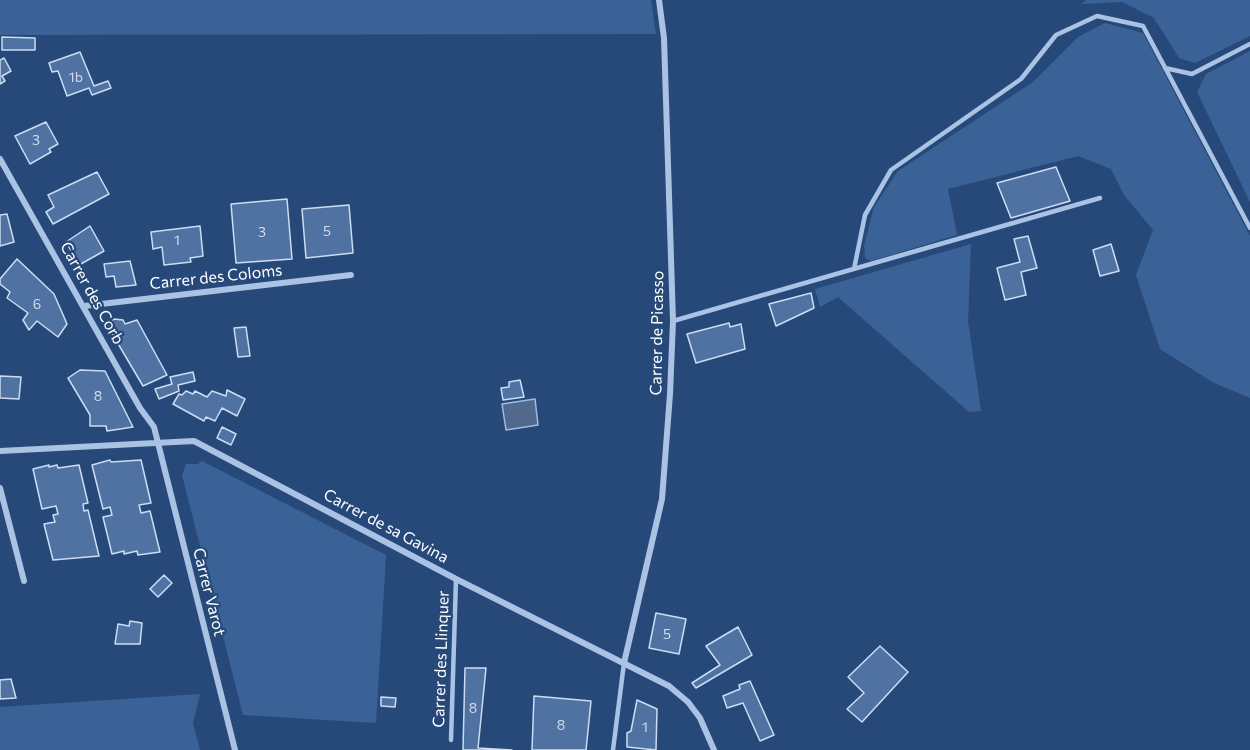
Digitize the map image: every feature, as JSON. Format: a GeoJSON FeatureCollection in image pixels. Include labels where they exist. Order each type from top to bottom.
{"type":"FeatureCollection","features":[{"type":"Feature","properties":{"kind":"street","name":"Carrer de Picasso"},"geometry":{"type":"LineString","coordinates":[[624,663],[662,499],[674,321],[664,38],[659,0]]}},
{"type":"Feature","properties":{"kind":"street","name":"Carrer des Corb"},"geometry":{"type":"LineString","coordinates":[[0,159],[140,408],[154,427],[157,441]]}},
{"type":"Feature","properties":{"kind":"street","name":"Carrer des Coloms"},"geometry":{"type":"LineString","coordinates":[[84,306],[351,275]]}},
{"type":"Feature","properties":{"kind":"street","name":"Carrer de sa Gavina"},"geometry":{"type":"LineString","coordinates":[[0,451],[157,441],[194,441],[206,446],[456,579],[669,686],[688,702],[700,718],[714,750]]}},
{"type":"Feature","properties":{"kind":"street","name":"Carrer Varot"},"geometry":{"type":"LineString","coordinates":[[157,441],[235,750]]}},
{"type":"Feature","properties":{"kind":"street"},"geometry":{"type":"LineString","coordinates":[[0,488],[24,581]]}},
{"type":"Feature","properties":{"kind":"lane"},"geometry":{"type":"LineString","coordinates":[[854,269],[865,215],[891,171],[1021,79],[1056,35],[1097,16],[1143,26],[1250,228]]}},
{"type":"Feature","properties":{"kind":"lane"},"geometry":{"type":"LineString","coordinates":[[1165,68],[1192,74],[1250,44]]}},
{"type":"Feature","properties":{"kind":"lane"},"geometry":{"type":"LineString","coordinates":[[674,321],[1100,198]]}},
{"type":"Feature","properties":{"kind":"lane","name":"Carrer des Llinquer"},"geometry":{"type":"LineString","coordinates":[[451,740],[456,579]]}},
{"type":"Feature","properties":{"kind":"lane"},"geometry":{"type":"LineString","coordinates":[[614,750],[624,663]]}},
{"type":"Feature","properties":{"kind":"shaded area"},"geometry":{"type":"Polygon","coordinates":[[[0,0],[651,0],[656,34],[0,35],[0,0]]]}},
{"type":"Feature","properties":{"kind":"shaded area"},"geometry":{"type":"Polygon","coordinates":[[[1086,0],[1250,0],[1250,36],[1195,63],[1179,58],[1154,18],[1122,2],[1081,4],[1086,0]]]}},
{"type":"Feature","properties":{"kind":"shaded area"},"geometry":{"type":"Polygon","coordinates":[[[1105,23],[1143,33],[1250,236],[1250,398],[1214,383],[1160,349],[1136,275],[1153,230],[1124,195],[1111,169],[1078,156],[948,189],[957,235],[871,261],[865,258],[864,246],[874,207],[898,171],[1033,82],[1078,37],[1105,23]]]}},
{"type":"Feature","properties":{"kind":"shaded area"},"geometry":{"type":"Polygon","coordinates":[[[1250,51],[1250,202],[1197,92],[1206,74],[1250,51]]]}},
{"type":"Feature","properties":{"kind":"shaded area"},"geometry":{"type":"Polygon","coordinates":[[[971,244],[968,321],[981,411],[969,412],[838,297],[820,307],[815,289],[971,244]]]}},
{"type":"Feature","properties":{"kind":"shaded area"},"geometry":{"type":"Polygon","coordinates":[[[535,399],[538,425],[506,430],[502,404],[535,399]]]}},
{"type":"Feature","properties":{"kind":"shaded area"},"geometry":{"type":"Polygon","coordinates":[[[202,461],[386,555],[376,723],[243,715],[182,475],[186,464],[198,464],[202,461]]]}},
{"type":"Feature","properties":{"kind":"shaded area"},"geometry":{"type":"Polygon","coordinates":[[[200,694],[193,723],[200,750],[0,750],[0,707],[200,694]]]}},
{"type":"Feature","properties":{"kind":"building"},"geometry":{"type":"Polygon","coordinates":[[[2,37],[35,38],[35,50],[2,50],[2,37]]]}},
{"type":"Feature","properties":{"kind":"building"},"geometry":{"type":"Polygon","coordinates":[[[80,52],[94,86],[108,81],[111,88],[92,95],[89,88],[67,96],[58,71],[52,72],[49,63],[80,52]]]}},
{"type":"Feature","properties":{"kind":"building"},"geometry":{"type":"Polygon","coordinates":[[[4,58],[11,71],[2,76],[5,81],[0,84],[0,60],[4,58]]]}},
{"type":"Feature","properties":{"kind":"building"},"geometry":{"type":"Polygon","coordinates":[[[46,122],[58,144],[49,149],[51,152],[30,164],[15,136],[46,122]]]}},
{"type":"Feature","properties":{"kind":"building"},"geometry":{"type":"Polygon","coordinates":[[[1056,167],[1070,201],[1011,218],[997,183],[1056,167]]]}},
{"type":"Feature","properties":{"kind":"building"},"geometry":{"type":"Polygon","coordinates":[[[97,172],[109,194],[53,224],[46,212],[54,207],[48,195],[97,172]]]}},
{"type":"Feature","properties":{"kind":"building"},"geometry":{"type":"Polygon","coordinates":[[[287,199],[292,259],[236,263],[231,204],[287,199]]]}},
{"type":"Feature","properties":{"kind":"building"},"geometry":{"type":"Polygon","coordinates":[[[349,205],[353,253],[306,258],[302,209],[349,205]]]}},
{"type":"Feature","properties":{"kind":"building"},"geometry":{"type":"Polygon","coordinates":[[[7,214],[14,242],[0,246],[0,215],[7,214]]]}},
{"type":"Feature","properties":{"kind":"building"},"geometry":{"type":"Polygon","coordinates":[[[90,226],[104,251],[79,265],[66,242],[90,226]]]}},
{"type":"Feature","properties":{"kind":"building"},"geometry":{"type":"Polygon","coordinates":[[[200,226],[203,256],[190,258],[191,262],[164,265],[162,247],[153,249],[151,232],[200,226]]]}},
{"type":"Feature","properties":{"kind":"building"},"geometry":{"type":"Polygon","coordinates":[[[1028,236],[1037,268],[1021,272],[1026,295],[1005,300],[997,268],[1020,262],[1014,239],[1028,236]]]}},
{"type":"Feature","properties":{"kind":"building"},"geometry":{"type":"Polygon","coordinates":[[[1111,244],[1119,271],[1100,276],[1093,250],[1111,244]]]}},
{"type":"Feature","properties":{"kind":"building"},"geometry":{"type":"Polygon","coordinates":[[[17,259],[54,294],[67,324],[58,337],[37,321],[29,330],[23,320],[28,313],[7,298],[10,292],[0,284],[0,279],[17,259]]]}},
{"type":"Feature","properties":{"kind":"building"},"geometry":{"type":"Polygon","coordinates":[[[130,261],[136,285],[116,287],[114,276],[106,277],[104,264],[130,261]]]}},
{"type":"Feature","properties":{"kind":"building"},"geometry":{"type":"Polygon","coordinates":[[[811,293],[814,308],[776,326],[769,304],[811,293]]]}},
{"type":"Feature","properties":{"kind":"building"},"geometry":{"type":"Polygon","coordinates":[[[114,319],[123,320],[125,324],[137,320],[167,375],[143,386],[107,325],[114,319]]]}},
{"type":"Feature","properties":{"kind":"building"},"geometry":{"type":"Polygon","coordinates":[[[729,323],[730,327],[741,324],[745,349],[696,363],[687,334],[729,323]]]}},
{"type":"Feature","properties":{"kind":"building"},"geometry":{"type":"Polygon","coordinates":[[[246,327],[250,356],[238,357],[234,328],[246,327]]]}},
{"type":"Feature","properties":{"kind":"building"},"geometry":{"type":"Polygon","coordinates":[[[80,370],[105,371],[133,427],[107,431],[106,426],[90,426],[90,415],[68,378],[80,370]]]}},
{"type":"Feature","properties":{"kind":"building"},"geometry":{"type":"Polygon","coordinates":[[[193,372],[195,381],[178,385],[179,391],[159,399],[155,389],[172,384],[170,377],[193,372]]]}},
{"type":"Feature","properties":{"kind":"building"},"geometry":{"type":"Polygon","coordinates":[[[0,376],[21,377],[19,399],[0,398],[0,376]]]}},
{"type":"Feature","properties":{"kind":"building"},"geometry":{"type":"Polygon","coordinates":[[[520,380],[524,397],[503,400],[501,388],[509,387],[509,382],[520,380]]]}},
{"type":"Feature","properties":{"kind":"building"},"geometry":{"type":"Polygon","coordinates":[[[227,390],[245,399],[237,416],[222,408],[215,421],[206,417],[204,421],[173,404],[179,394],[182,395],[186,391],[193,394],[195,391],[207,397],[212,391],[226,396],[227,390]]]}},
{"type":"Feature","properties":{"kind":"building"},"geometry":{"type":"Polygon","coordinates":[[[222,427],[236,434],[231,445],[217,438],[222,427]]]}},
{"type":"Feature","properties":{"kind":"building"},"geometry":{"type":"Polygon","coordinates":[[[110,460],[111,462],[141,460],[151,503],[139,505],[141,513],[150,511],[160,552],[138,555],[137,551],[124,554],[124,551],[112,554],[103,517],[112,515],[110,507],[103,509],[92,465],[110,460]]]}},
{"type":"Feature","properties":{"kind":"building"},"geometry":{"type":"Polygon","coordinates":[[[49,465],[49,467],[57,465],[58,468],[79,465],[88,503],[83,504],[84,511],[88,510],[99,556],[53,560],[44,524],[55,522],[53,515],[58,514],[56,506],[42,509],[33,469],[49,465]]]}},
{"type":"Feature","properties":{"kind":"building"},"geometry":{"type":"Polygon","coordinates":[[[164,575],[172,583],[158,597],[150,589],[164,575]]]}},
{"type":"Feature","properties":{"kind":"building"},"geometry":{"type":"Polygon","coordinates":[[[656,613],[686,619],[679,654],[649,648],[656,613]]]}},
{"type":"Feature","properties":{"kind":"building"},"geometry":{"type":"Polygon","coordinates":[[[130,621],[142,623],[140,644],[115,644],[118,624],[129,626],[130,621]]]}},
{"type":"Feature","properties":{"kind":"building"},"geometry":{"type":"Polygon","coordinates":[[[738,627],[752,655],[696,688],[692,683],[720,665],[706,646],[738,627]]]}},
{"type":"Feature","properties":{"kind":"building"},"geometry":{"type":"Polygon","coordinates":[[[880,646],[908,672],[862,722],[847,709],[864,693],[848,677],[880,646]]]}},
{"type":"Feature","properties":{"kind":"building"},"geometry":{"type":"Polygon","coordinates":[[[465,668],[486,668],[478,748],[512,750],[463,750],[465,668]]]}},
{"type":"Feature","properties":{"kind":"building"},"geometry":{"type":"Polygon","coordinates":[[[11,679],[16,698],[0,699],[0,680],[11,679]]]}},
{"type":"Feature","properties":{"kind":"building"},"geometry":{"type":"Polygon","coordinates":[[[750,681],[774,735],[760,741],[743,703],[727,708],[723,696],[740,689],[739,685],[750,681]]]}},
{"type":"Feature","properties":{"kind":"building"},"geometry":{"type":"Polygon","coordinates":[[[534,696],[591,701],[586,750],[532,750],[534,696]]]}},
{"type":"Feature","properties":{"kind":"building"},"geometry":{"type":"Polygon","coordinates":[[[381,697],[396,698],[395,707],[381,706],[381,697]]]}},
{"type":"Feature","properties":{"kind":"building"},"geometry":{"type":"Polygon","coordinates":[[[637,700],[657,709],[656,750],[627,747],[627,733],[631,731],[637,700]]]}}]}
